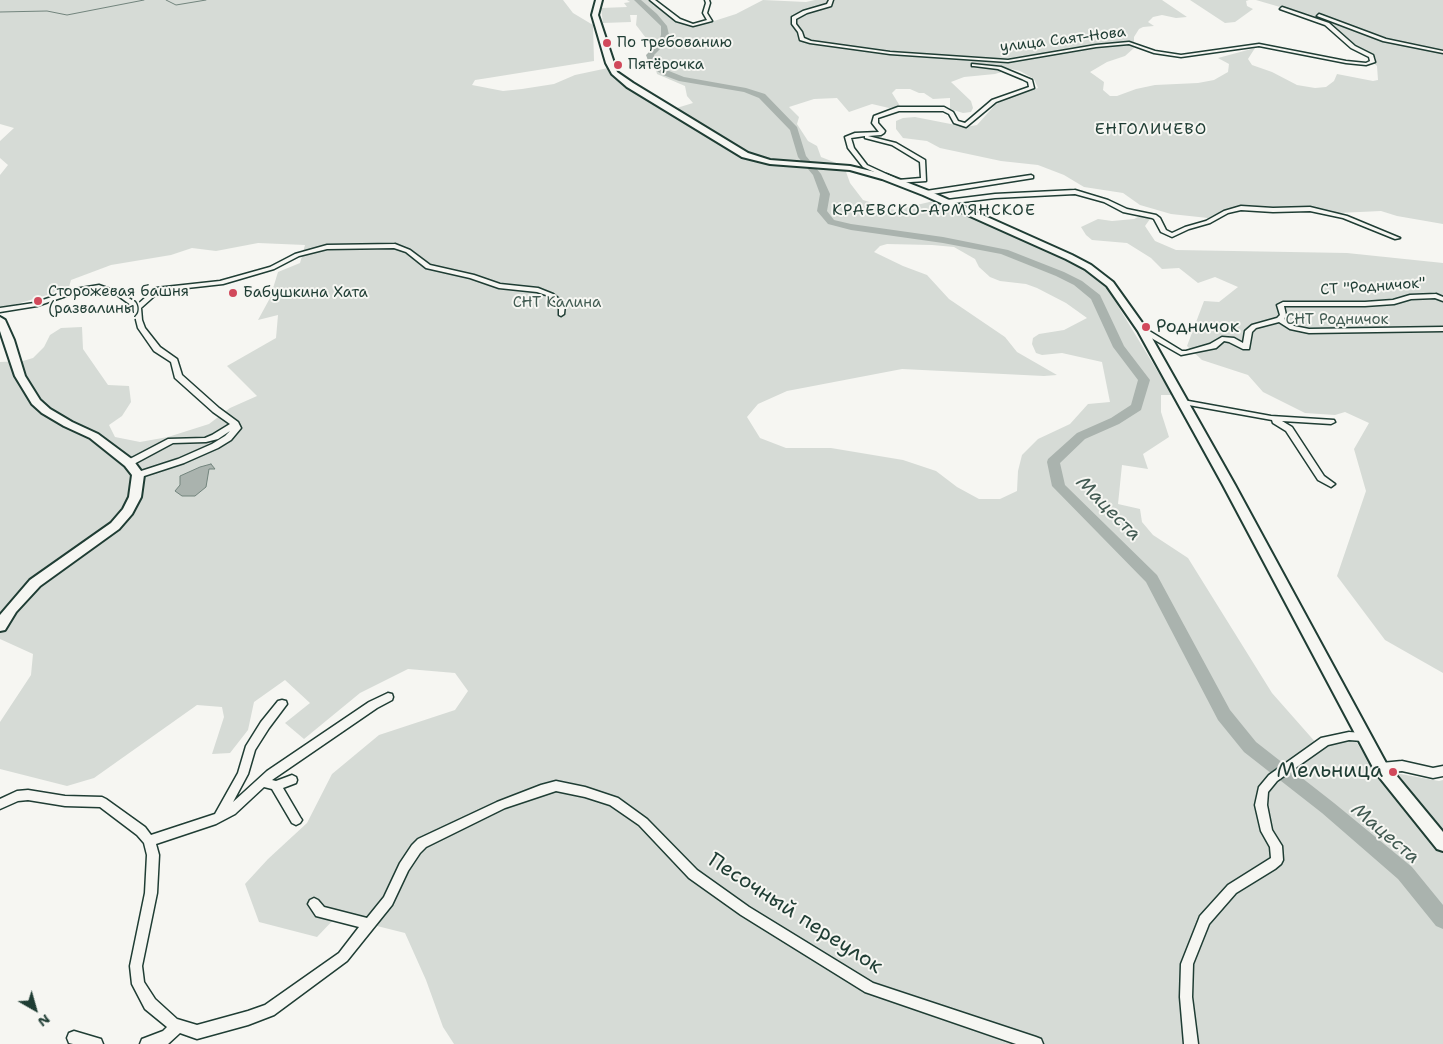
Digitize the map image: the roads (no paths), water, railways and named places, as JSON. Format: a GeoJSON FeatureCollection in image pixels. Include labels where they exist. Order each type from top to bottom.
{"type":"FeatureCollection","features":[{"type":"Feature","properties":{"kind":"street"},"geometry":{"type":"LineString","coordinates":[[599,0],[595,15],[609,63],[614,73],[630,86],[745,155],[760,160],[780,163],[834,166],[871,173],[900,182],[924,180],[923,161],[894,144],[856,135]]}},
{"type":"Feature","properties":{"kind":"street"},"geometry":{"type":"LineString","coordinates":[[652,0],[678,20],[690,25],[710,21],[705,13],[707,0]]}},
{"type":"Feature","properties":{"kind":"street","name":"улица Саят-Нова"},"geometry":{"type":"LineString","coordinates":[[831,0],[829,5],[805,12],[794,18],[794,24],[800,32],[802,39],[810,42],[890,53],[1008,61],[1090,47],[1129,43],[1168,55],[1181,56],[1259,45],[1346,62],[1366,64],[1373,62],[1371,56],[1353,46],[1327,24],[1282,8],[1309,12],[1385,40],[1443,52]]}},
{"type":"Feature","properties":{"kind":"street"},"geometry":{"type":"LineString","coordinates":[[934,56],[1005,70],[1030,81],[1032,88],[994,101],[969,124],[958,124],[951,112],[944,109],[906,108],[876,117],[875,123],[882,131],[881,133],[848,137],[860,162],[867,168],[947,202],[1088,267],[1110,284],[1143,332],[1230,485],[1381,768],[1443,844]]}},
{"type":"Feature","properties":{"kind":"street"},"geometry":{"type":"LineString","coordinates":[[926,193],[1031,177]]}},
{"type":"Feature","properties":{"kind":"street"},"geometry":{"type":"LineString","coordinates":[[947,202],[995,196],[1075,192],[1111,203],[1126,212],[1154,216],[1157,218],[1163,231],[1170,235],[1208,222],[1226,212],[1242,208],[1273,210],[1310,209],[1346,217],[1397,238]]}},
{"type":"Feature","properties":{"kind":"street"},"geometry":{"type":"LineString","coordinates":[[135,305],[158,289],[220,283],[272,268],[297,255],[327,247],[395,246],[408,251],[428,267],[463,274],[500,286],[538,290],[550,295],[562,304],[561,314]]}},
{"type":"Feature","properties":{"kind":"street"},"geometry":{"type":"LineString","coordinates":[[0,310],[35,305],[77,290],[99,287],[113,291],[135,305],[142,328],[157,349],[174,361],[178,376],[216,410],[235,424],[237,428],[235,432],[216,446],[182,461],[138,475]]}},
{"type":"Feature","properties":{"kind":"street","name":"СТ \"Родничок\""},"geometry":{"type":"LineString","coordinates":[[1280,320],[1283,315],[1281,304],[1365,304],[1440,298]]}},
{"type":"Feature","properties":{"kind":"street"},"geometry":{"type":"LineString","coordinates":[[0,320],[9,340],[20,376],[36,402],[46,411],[94,436],[129,463],[138,475],[135,497],[128,512],[115,526],[36,583],[11,609],[0,626]]}},
{"type":"Feature","properties":{"kind":"street"},"geometry":{"type":"LineString","coordinates":[[1143,332],[1186,354],[1213,346],[1222,339],[1231,340],[1246,347],[1249,331],[1254,326],[1280,320],[1292,328],[1309,331],[1443,329]]}},
{"type":"Feature","properties":{"kind":"street"},"geometry":{"type":"LineString","coordinates":[[1183,402],[1271,418],[1331,422]]}},
{"type":"Feature","properties":{"kind":"street"},"geometry":{"type":"LineString","coordinates":[[1271,418],[1289,429],[1321,478],[1331,484]]}},
{"type":"Feature","properties":{"kind":"street"},"geometry":{"type":"LineString","coordinates":[[129,463],[172,441],[206,440],[215,437],[235,424]]}},
{"type":"Feature","properties":{"kind":"street"},"geometry":{"type":"LineString","coordinates":[[0,804],[17,796],[28,795],[65,801],[102,802],[141,831],[150,841],[179,832],[231,811],[263,782],[355,717],[388,697]]}},
{"type":"Feature","properties":{"kind":"street"},"geometry":{"type":"LineString","coordinates":[[219,817],[243,774],[250,749],[265,725],[282,704]]}},
{"type":"Feature","properties":{"kind":"street"},"geometry":{"type":"LineString","coordinates":[[1191,1044],[1186,997],[1187,964],[1204,920],[1232,889],[1277,860],[1276,846],[1268,831],[1261,805],[1263,790],[1273,778],[1325,741],[1349,736],[1363,737]]}},
{"type":"Feature","properties":{"kind":"street"},"geometry":{"type":"LineString","coordinates":[[1381,768],[1402,766],[1433,773],[1443,771]]}},
{"type":"Feature","properties":{"kind":"street"},"geometry":{"type":"LineString","coordinates":[[263,782],[276,786],[292,780]]}},
{"type":"Feature","properties":{"kind":"street"},"geometry":{"type":"LineString","coordinates":[[276,786],[296,820]]}},
{"type":"Feature","properties":{"kind":"street","name":"Песочный переулок"},"geometry":{"type":"LineString","coordinates":[[150,841],[153,856],[151,893],[136,966],[138,984],[150,1004],[173,1024],[197,1032],[248,1018],[269,1010],[343,956],[388,901],[407,862],[422,843],[501,805],[556,786],[614,801],[643,822],[694,874],[745,911],[870,988],[1012,1040],[1036,1044]]}},
{"type":"Feature","properties":{"kind":"street"},"geometry":{"type":"LineString","coordinates":[[314,904],[320,912],[370,924]]}},
{"type":"Feature","properties":{"kind":"street"},"geometry":{"type":"LineString","coordinates":[[147,1044],[163,1040],[178,1026]]}},
{"type":"Feature","properties":{"kind":"street"},"geometry":{"type":"LineString","coordinates":[[74,1038],[96,1044]]}},
{"type":"Feature","properties":{"kind":"waterway"},"geometry":{"type":"LineString","coordinates":[[0,12],[47,11],[67,15],[144,0]]}},
{"type":"Feature","properties":{"kind":"waterway"},"geometry":{"type":"LineString","coordinates":[[166,0],[176,5],[206,0]]}},
{"type":"Feature","properties":{"kind":"waterway","name":"Мацеста"},"geometry":{"type":"LineString","coordinates":[[637,0],[655,15],[664,26],[665,35],[661,44],[650,55],[653,64],[666,73],[682,79],[746,90],[762,96],[794,129],[802,157],[817,174],[825,194],[822,211],[831,222],[851,227],[943,240],[1004,252],[1060,274],[1078,283],[1096,297],[1119,347],[1144,380],[1137,407],[1115,421],[1081,436],[1053,462],[1059,486],[1152,579],[1224,715],[1250,747],[1328,808],[1405,873],[1443,920]]}},
{"type":"Feature","properties":{"kind":"place","name":"По требованию"},"geometry":{"type":"Point","coordinates":[607,43]}},
{"type":"Feature","properties":{"kind":"place","name":"Пятёрочка"},"geometry":{"type":"Point","coordinates":[618,65]}},
{"type":"Feature","properties":{"kind":"place","name":"Бабушкина Хата"},"geometry":{"type":"Point","coordinates":[233,293]}},
{"type":"Feature","properties":{"kind":"place","name":"Сторожевая башня (развалины)"},"geometry":{"type":"Point","coordinates":[38,301]}},
{"type":"Feature","properties":{"kind":"place","name":"Родничок"},"geometry":{"type":"Point","coordinates":[1146,327]}},
{"type":"Feature","properties":{"kind":"place","name":"Мельница"},"geometry":{"type":"Point","coordinates":[1393,772]}},
{"type":"Feature","properties":{"kind":"district","name":"ЕНГОЛИЧЕВО"},"geometry":{"type":"Point","coordinates":[1151,130]}},
{"type":"Feature","properties":{"kind":"district","name":"КРАЕВСКО-АРМЯНСКОЕ"},"geometry":{"type":"Point","coordinates":[934,211]}},
{"type":"Feature","properties":{"kind":"park label","name":"СНТ Калина"},"geometry":{"type":"Point","coordinates":[557,303]}},
{"type":"Feature","properties":{"kind":"park label","name":"СНТ Родничок"},"geometry":{"type":"Point","coordinates":[1337,320]}}]}
